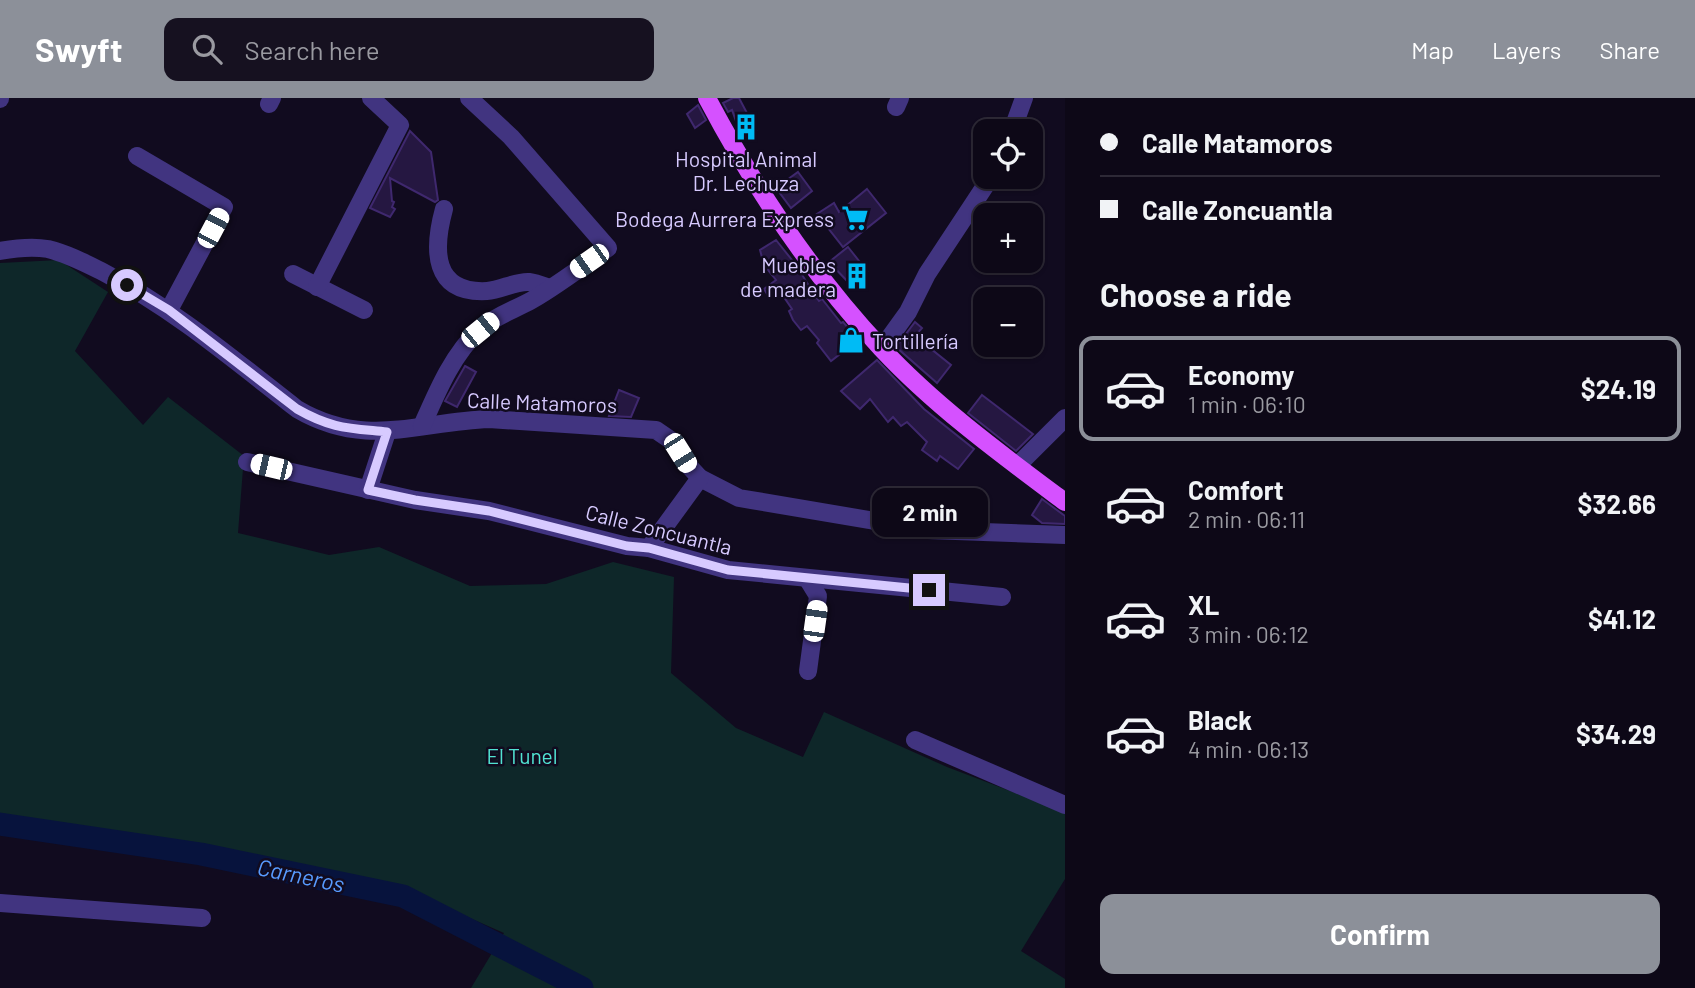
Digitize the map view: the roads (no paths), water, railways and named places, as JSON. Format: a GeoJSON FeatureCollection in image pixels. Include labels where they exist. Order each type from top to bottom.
{"type":"FeatureCollection","features":[{"type":"Feature","properties":{"kind":"main road"},"geometry":{"type":"LineString","coordinates":[[707,98],[734,148],[770,204],[827,284],[881,348],[946,408],[1065,502]]}},
{"type":"Feature","properties":{"kind":"street"},"geometry":{"type":"LineString","coordinates":[[317,287],[400,125],[371,98]]}},
{"type":"Feature","properties":{"kind":"street"},"geometry":{"type":"LineString","coordinates":[[422,426],[446,375],[473,337],[494,318],[532,300],[608,248],[512,137],[469,98]]}},
{"type":"Feature","properties":{"kind":"street"},"geometry":{"type":"LineString","coordinates":[[1016,119],[1024,98]]}},
{"type":"Feature","properties":{"kind":"street"},"geometry":{"type":"LineString","coordinates":[[137,156],[223,207],[169,310]]}},
{"type":"Feature","properties":{"kind":"street"},"geometry":{"type":"LineString","coordinates":[[881,348],[908,312],[927,274],[983,189]]}},
{"type":"Feature","properties":{"kind":"street"},"geometry":{"type":"LineString","coordinates":[[444,209],[436,254],[442,271],[454,283],[469,290],[489,291],[528,281],[551,288]]}},
{"type":"Feature","properties":{"kind":"street","name":"Calle Matamoros"},"geometry":{"type":"LineString","coordinates":[[0,251],[20,247],[46,249],[70,256],[127,285],[169,310],[297,409],[317,421],[337,428],[387,432],[464,420],[489,419],[656,430],[673,441],[700,478],[739,498],[928,530],[1065,536]]}},
{"type":"Feature","properties":{"kind":"street"},"geometry":{"type":"LineString","coordinates":[[293,274],[364,310]]}},
{"type":"Feature","properties":{"kind":"street"},"geometry":{"type":"LineString","coordinates":[[1017,466],[1065,418]]}},
{"type":"Feature","properties":{"kind":"street"},"geometry":{"type":"LineString","coordinates":[[368,490],[387,432]]}},
{"type":"Feature","properties":{"kind":"street","name":"Calle Zoncuantla"},"geometry":{"type":"LineString","coordinates":[[247,462],[415,500],[489,511],[627,546],[649,548],[728,570],[1002,597]]}},
{"type":"Feature","properties":{"kind":"street"},"geometry":{"type":"LineString","coordinates":[[649,548],[700,478]]}},
{"type":"Feature","properties":{"kind":"street"},"geometry":{"type":"LineString","coordinates":[[807,578],[818,596],[808,671]]}},
{"type":"Feature","properties":{"kind":"street"},"geometry":{"type":"LineString","coordinates":[[915,740],[1065,805]]}},
{"type":"Feature","properties":{"kind":"street"},"geometry":{"type":"LineString","coordinates":[[0,903],[202,918]]}},
{"type":"Feature","properties":{"kind":"waterway","name":"Carneros"},"geometry":{"type":"LineString","coordinates":[[0,824],[201,854],[403,896],[582,988]]}},
{"type":"Feature","properties":{"kind":"place","name":"Hospital Animal Dr. Lechuza"},"geometry":{"type":"Point","coordinates":[746,127]}},
{"type":"Feature","properties":{"kind":"place","name":"Bodega Aurrera Express"},"geometry":{"type":"Point","coordinates":[855,218]}},
{"type":"Feature","properties":{"kind":"place","name":"Muebles de madera"},"geometry":{"type":"Point","coordinates":[857,276]}},
{"type":"Feature","properties":{"kind":"place","name":"Tortillería"},"geometry":{"type":"Point","coordinates":[851,340]}},
{"type":"Feature","properties":{"kind":"park label","name":"El Tunel"},"geometry":{"type":"Point","coordinates":[522,755]}}]}
